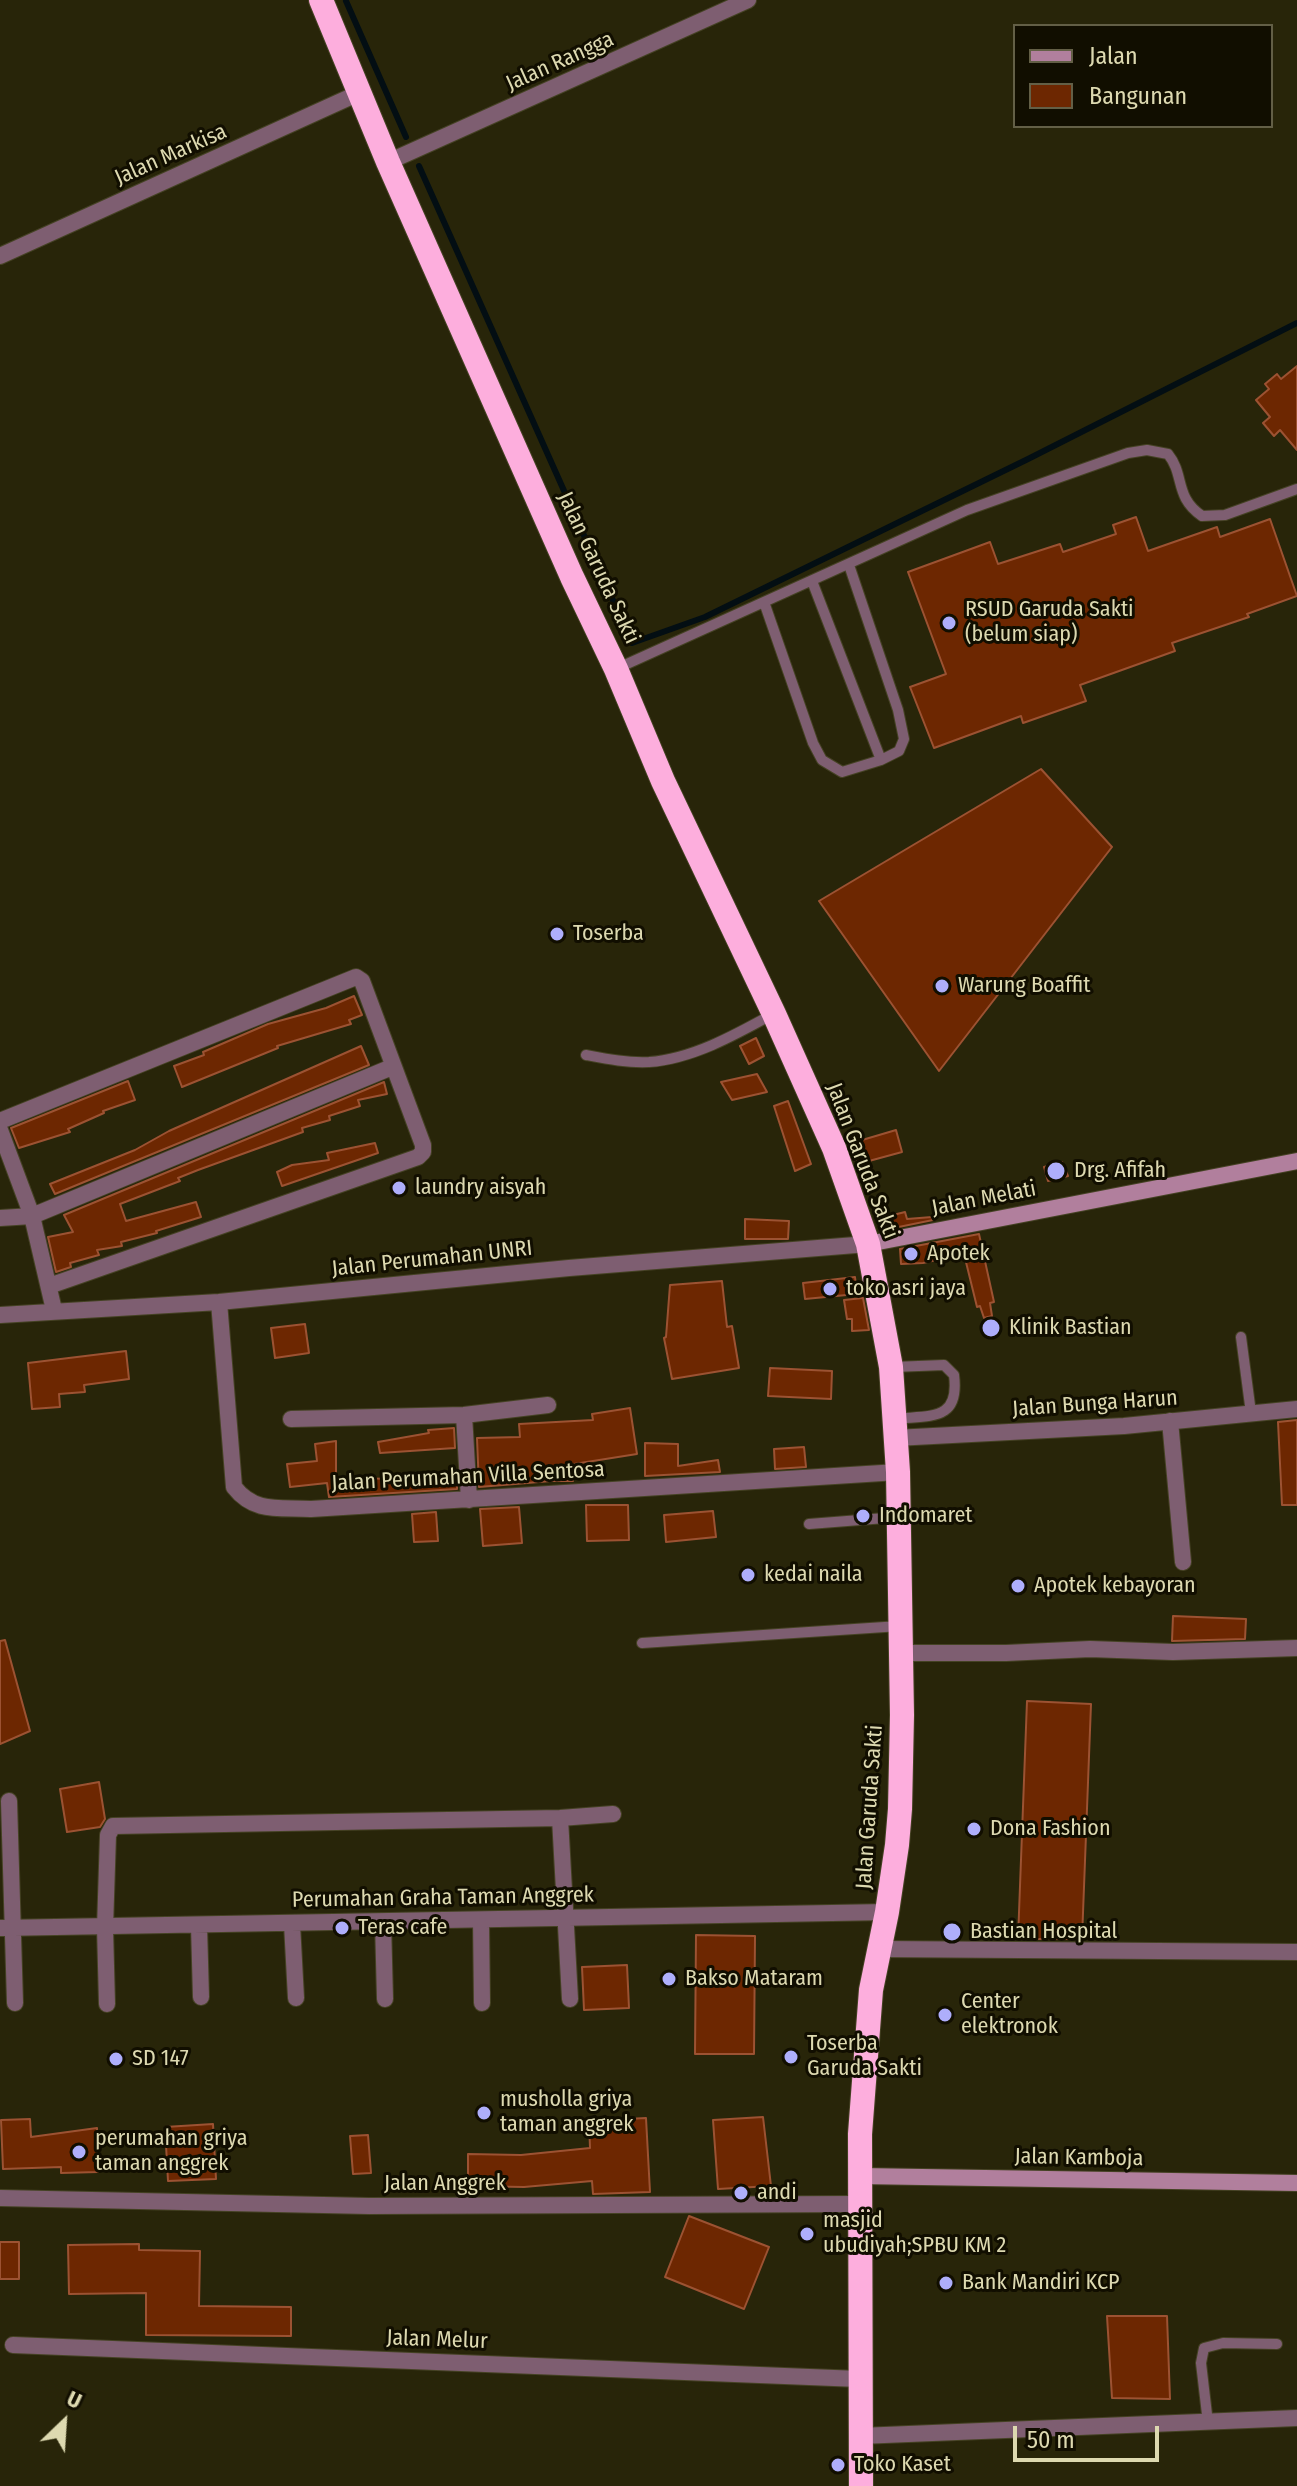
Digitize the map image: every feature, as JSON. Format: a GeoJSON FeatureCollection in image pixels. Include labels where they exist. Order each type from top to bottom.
{"type":"FeatureCollection","features":[{"type":"Feature","properties":{"kind":"highway","name":"Jalan Garuda Sakti"},"geometry":{"type":"LineString","coordinates":[[321,0],[388,162],[695,851],[774,1014],[834,1148],[868,1244],[891,1367],[898,1472],[901,1653],[900,1809],[887,1912],[878,1949],[866,2035],[860,2134],[861,2486]]}},
{"type":"Feature","properties":{"kind":"main road","name":"Jalan Melati"},"geometry":{"type":"LineString","coordinates":[[868,1244],[1297,1161]]}},
{"type":"Feature","properties":{"kind":"main road","name":"Jalan Kamboja"},"geometry":{"type":"LineString","coordinates":[[860,2176],[1297,2183]]}},
{"type":"Feature","properties":{"kind":"street","name":"Jalan Rangga"},"geometry":{"type":"LineString","coordinates":[[388,162],[748,0]]}},
{"type":"Feature","properties":{"kind":"street","name":"Jalan Markisa"},"geometry":{"type":"LineString","coordinates":[[0,256],[359,93]]}},
{"type":"Feature","properties":{"kind":"street"},"geometry":{"type":"LineString","coordinates":[[0,1121],[356,977],[363,983],[423,1145],[423,1152],[418,1157],[49,1286]]}},
{"type":"Feature","properties":{"kind":"street"},"geometry":{"type":"LineString","coordinates":[[0,1218],[32,1216],[392,1067]]}},
{"type":"Feature","properties":{"kind":"street"},"geometry":{"type":"LineString","coordinates":[[0,1130],[32,1216],[54,1310]]}},
{"type":"Feature","properties":{"kind":"street","name":"Jalan Perumahan UNRI"},"geometry":{"type":"LineString","coordinates":[[0,1315],[219,1302],[569,1268],[868,1244]]}},
{"type":"Feature","properties":{"kind":"street","name":"Jalan Perumahan Villa Sentosa"},"geometry":{"type":"LineString","coordinates":[[219,1302],[234,1487],[244,1500],[254,1506],[311,1509],[898,1472]]}},
{"type":"Feature","properties":{"kind":"street"},"geometry":{"type":"LineString","coordinates":[[291,1419],[464,1415],[548,1405]]}},
{"type":"Feature","properties":{"kind":"street","name":"Jalan Bunga Harun"},"geometry":{"type":"LineString","coordinates":[[895,1428],[1170,1421],[1297,1409]]}},
{"type":"Feature","properties":{"kind":"street"},"geometry":{"type":"LineString","coordinates":[[464,1415],[469,1500]]}},
{"type":"Feature","properties":{"kind":"street"},"geometry":{"type":"LineString","coordinates":[[1170,1421],[1183,1562]]}},
{"type":"Feature","properties":{"kind":"street"},"geometry":{"type":"LineString","coordinates":[[901,1653],[1090,1649],[1173,1652],[1297,1648]]}},
{"type":"Feature","properties":{"kind":"street"},"geometry":{"type":"LineString","coordinates":[[9,1801],[6,1929],[15,2003]]}},
{"type":"Feature","properties":{"kind":"street"},"geometry":{"type":"LineString","coordinates":[[107,2004],[105,1928],[108,1835],[113,1826],[560,1818],[613,1814]]}},
{"type":"Feature","properties":{"kind":"street"},"geometry":{"type":"LineString","coordinates":[[560,1818],[570,1999]]}},
{"type":"Feature","properties":{"kind":"street","name":"Perumahan Graha Taman Anggrek"},"geometry":{"type":"LineString","coordinates":[[6,1929],[887,1912]]}},
{"type":"Feature","properties":{"kind":"street"},"geometry":{"type":"LineString","coordinates":[[481,1920],[482,2003]]}},
{"type":"Feature","properties":{"kind":"street"},"geometry":{"type":"LineString","coordinates":[[383,1922],[385,1999]]}},
{"type":"Feature","properties":{"kind":"street"},"geometry":{"type":"LineString","coordinates":[[292,1924],[296,1998]]}},
{"type":"Feature","properties":{"kind":"street"},"geometry":{"type":"LineString","coordinates":[[199,1926],[201,1997]]}},
{"type":"Feature","properties":{"kind":"street"},"geometry":{"type":"LineString","coordinates":[[878,1949],[1297,1952]]}},
{"type":"Feature","properties":{"kind":"street","name":"Jalan Anggrek"},"geometry":{"type":"LineString","coordinates":[[0,2198],[369,2206],[860,2204]]}},
{"type":"Feature","properties":{"kind":"street","name":"Jalan Melur"},"geometry":{"type":"LineString","coordinates":[[13,2345],[859,2379]]}},
{"type":"Feature","properties":{"kind":"street"},"geometry":{"type":"LineString","coordinates":[[860,2436],[1297,2418]]}},
{"type":"Feature","properties":{"kind":"lane"},"geometry":{"type":"LineString","coordinates":[[616,669],[967,510],[1096,463],[1139,451],[1157,450],[1171,456],[1182,494],[1192,509],[1202,516],[1225,515],[1297,489]]}},
{"type":"Feature","properties":{"kind":"lane"},"geometry":{"type":"LineString","coordinates":[[764,602],[813,743],[822,760],[842,772],[881,760],[899,751],[904,739],[898,710],[849,565]]}},
{"type":"Feature","properties":{"kind":"lane"},"geometry":{"type":"LineString","coordinates":[[812,581],[881,760]]}},
{"type":"Feature","properties":{"kind":"lane"},"geometry":{"type":"LineString","coordinates":[[586,1055],[624,1061],[669,1059],[686,1055],[774,1014]]}},
{"type":"Feature","properties":{"kind":"lane"},"geometry":{"type":"LineString","coordinates":[[1241,1337],[1251,1413]]}},
{"type":"Feature","properties":{"kind":"lane"},"geometry":{"type":"LineString","coordinates":[[891,1367],[944,1365],[951,1370],[956,1397],[949,1409],[895,1428]]}},
{"type":"Feature","properties":{"kind":"lane"},"geometry":{"type":"LineString","coordinates":[[809,1524],[898,1517]]}},
{"type":"Feature","properties":{"kind":"lane"},"geometry":{"type":"LineString","coordinates":[[642,1643],[900,1626]]}},
{"type":"Feature","properties":{"kind":"lane"},"geometry":{"type":"LineString","coordinates":[[1208,2423],[1201,2363],[1204,2348],[1223,2343],[1277,2344]]}},
{"type":"Feature","properties":{"kind":"building"},"geometry":{"type":"Polygon","coordinates":[[[1297,366],[1297,450],[1280,430],[1274,436],[1263,423],[1270,417],[1256,400],[1269,389],[1265,384],[1277,374],[1281,379],[1297,366]]]}},
{"type":"Feature","properties":{"kind":"building"},"geometry":{"type":"Polygon","coordinates":[[[1136,517],[1148,551],[1217,527],[1220,537],[1270,519],[1297,596],[1247,614],[1249,617],[1172,643],[1175,651],[1080,685],[1086,701],[1023,723],[1021,716],[934,748],[910,687],[946,674],[908,572],[990,542],[998,564],[1060,544],[1063,552],[1116,534],[1113,525],[1136,517]]]}},
{"type":"Feature","properties":{"kind":"building","name":"Warung Boaffit"},"geometry":{"type":"Polygon","coordinates":[[[1041,769],[1112,847],[939,1071],[819,901],[1041,769]]]}},
{"type":"Feature","properties":{"kind":"building"},"geometry":{"type":"Polygon","coordinates":[[[354,996],[362,1015],[349,1020],[351,1024],[277,1046],[182,1087],[174,1066],[268,1024],[326,1008],[354,996]]]}},
{"type":"Feature","properties":{"kind":"building"},"geometry":{"type":"Polygon","coordinates":[[[756,1038],[764,1056],[749,1064],[740,1046],[756,1038]]]}},
{"type":"Feature","properties":{"kind":"building"},"geometry":{"type":"Polygon","coordinates":[[[361,1046],[369,1065],[55,1194],[50,1184],[135,1150],[169,1131],[361,1046]]]}},
{"type":"Feature","properties":{"kind":"building"},"geometry":{"type":"Polygon","coordinates":[[[757,1074],[767,1092],[732,1100],[721,1082],[757,1074]]]}},
{"type":"Feature","properties":{"kind":"building"},"geometry":{"type":"Polygon","coordinates":[[[128,1081],[135,1100],[103,1111],[68,1129],[70,1132],[19,1148],[11,1128],[128,1081]]]}},
{"type":"Feature","properties":{"kind":"building"},"geometry":{"type":"Polygon","coordinates":[[[384,1082],[387,1094],[358,1100],[360,1106],[329,1116],[330,1120],[302,1128],[303,1132],[198,1170],[178,1178],[180,1181],[120,1204],[126,1221],[196,1202],[201,1217],[121,1242],[122,1246],[97,1250],[99,1255],[70,1263],[71,1267],[56,1272],[48,1237],[73,1232],[64,1215],[384,1082]]]}},
{"type":"Feature","properties":{"kind":"building"},"geometry":{"type":"Polygon","coordinates":[[[788,1101],[811,1164],[795,1171],[774,1106],[788,1101]]]}},
{"type":"Feature","properties":{"kind":"building"},"geometry":{"type":"Polygon","coordinates":[[[896,1130],[902,1152],[858,1164],[852,1143],[896,1130]]]}},
{"type":"Feature","properties":{"kind":"building"},"geometry":{"type":"Polygon","coordinates":[[[375,1143],[378,1153],[282,1186],[277,1172],[292,1165],[329,1160],[327,1153],[375,1143]]]}},
{"type":"Feature","properties":{"kind":"building","name":"Drg. Afifah"},"geometry":{"type":"Polygon","coordinates":[[[1062,1162],[1068,1176],[1048,1181],[1044,1167],[1062,1162]]]}},
{"type":"Feature","properties":{"kind":"building"},"geometry":{"type":"Polygon","coordinates":[[[905,1212],[907,1219],[932,1217],[933,1220],[884,1230],[881,1218],[905,1212]]]}},
{"type":"Feature","properties":{"kind":"building"},"geometry":{"type":"Polygon","coordinates":[[[745,1219],[789,1221],[788,1239],[745,1239],[745,1219]]]}},
{"type":"Feature","properties":{"kind":"building"},"geometry":{"type":"Polygon","coordinates":[[[979,1234],[994,1302],[990,1303],[992,1316],[984,1318],[980,1306],[977,1307],[964,1254],[923,1263],[901,1264],[900,1249],[979,1234]]]}},
{"type":"Feature","properties":{"kind":"building","name":"toko asri jaya"},"geometry":{"type":"Polygon","coordinates":[[[855,1277],[857,1294],[805,1299],[803,1283],[855,1277]]]}},
{"type":"Feature","properties":{"kind":"building"},"geometry":{"type":"Polygon","coordinates":[[[722,1281],[727,1327],[732,1326],[739,1368],[672,1379],[664,1338],[670,1285],[722,1281]]]}},
{"type":"Feature","properties":{"kind":"building"},"geometry":{"type":"Polygon","coordinates":[[[863,1298],[869,1330],[852,1331],[852,1319],[847,1319],[844,1300],[863,1298]]]}},
{"type":"Feature","properties":{"kind":"building"},"geometry":{"type":"Polygon","coordinates":[[[305,1324],[309,1353],[275,1358],[271,1328],[305,1324]]]}},
{"type":"Feature","properties":{"kind":"building"},"geometry":{"type":"Polygon","coordinates":[[[126,1351],[129,1379],[84,1385],[85,1392],[59,1394],[60,1407],[32,1409],[28,1363],[126,1351]]]}},
{"type":"Feature","properties":{"kind":"building"},"geometry":{"type":"Polygon","coordinates":[[[770,1368],[832,1371],[831,1399],[768,1396],[770,1368]]]}},
{"type":"Feature","properties":{"kind":"building"},"geometry":{"type":"Polygon","coordinates":[[[630,1408],[637,1454],[574,1464],[573,1481],[479,1487],[477,1438],[520,1437],[519,1424],[593,1420],[592,1414],[630,1408]]]}},
{"type":"Feature","properties":{"kind":"building"},"geometry":{"type":"Polygon","coordinates":[[[1297,1420],[1297,1505],[1282,1505],[1278,1422],[1297,1420]]]}},
{"type":"Feature","properties":{"kind":"building"},"geometry":{"type":"Polygon","coordinates":[[[454,1428],[455,1448],[380,1453],[378,1442],[429,1433],[428,1430],[454,1428]]]}},
{"type":"Feature","properties":{"kind":"building"},"geometry":{"type":"Polygon","coordinates":[[[336,1441],[336,1479],[457,1478],[457,1489],[329,1497],[327,1483],[290,1487],[287,1464],[317,1461],[315,1444],[336,1441]]]}},
{"type":"Feature","properties":{"kind":"building"},"geometry":{"type":"Polygon","coordinates":[[[645,1443],[678,1444],[678,1466],[718,1460],[720,1472],[645,1476],[645,1443]]]}},
{"type":"Feature","properties":{"kind":"building"},"geometry":{"type":"Polygon","coordinates":[[[804,1447],[806,1467],[775,1469],[774,1449],[804,1447]]]}},
{"type":"Feature","properties":{"kind":"building"},"geometry":{"type":"Polygon","coordinates":[[[586,1505],[628,1505],[629,1540],[587,1541],[586,1505]]]}},
{"type":"Feature","properties":{"kind":"building"},"geometry":{"type":"Polygon","coordinates":[[[519,1507],[522,1543],[483,1546],[480,1509],[519,1507]]]}},
{"type":"Feature","properties":{"kind":"building"},"geometry":{"type":"Polygon","coordinates":[[[713,1511],[716,1537],[666,1542],[664,1515],[713,1511]]]}},
{"type":"Feature","properties":{"kind":"building"},"geometry":{"type":"Polygon","coordinates":[[[436,1512],[438,1541],[414,1542],[412,1514],[436,1512]]]}},
{"type":"Feature","properties":{"kind":"building"},"geometry":{"type":"Polygon","coordinates":[[[1173,1616],[1246,1619],[1245,1639],[1172,1641],[1173,1616]]]}},
{"type":"Feature","properties":{"kind":"building"},"geometry":{"type":"Polygon","coordinates":[[[5,1640],[30,1731],[0,1744],[0,1641],[5,1640]]]}},
{"type":"Feature","properties":{"kind":"building"},"geometry":{"type":"Polygon","coordinates":[[[1027,1701],[1091,1704],[1082,1939],[1018,1939],[1027,1701]]]}},
{"type":"Feature","properties":{"kind":"building"},"geometry":{"type":"Polygon","coordinates":[[[99,1782],[105,1819],[100,1827],[67,1832],[60,1789],[99,1782]]]}},
{"type":"Feature","properties":{"kind":"building"},"geometry":{"type":"Polygon","coordinates":[[[696,1935],[755,1936],[754,2054],[695,2054],[696,1935]]]}},
{"type":"Feature","properties":{"kind":"building"},"geometry":{"type":"Polygon","coordinates":[[[627,1965],[629,2008],[584,2010],[582,1967],[627,1965]]]}},
{"type":"Feature","properties":{"kind":"building"},"geometry":{"type":"Polygon","coordinates":[[[763,2117],[771,2186],[718,2189],[713,2120],[763,2117]]]}},
{"type":"Feature","properties":{"kind":"building"},"geometry":{"type":"Polygon","coordinates":[[[646,2118],[650,2192],[593,2194],[592,2181],[524,2187],[468,2186],[468,2154],[521,2155],[590,2148],[589,2121],[646,2118]]]}},
{"type":"Feature","properties":{"kind":"building"},"geometry":{"type":"Polygon","coordinates":[[[30,2119],[31,2137],[97,2128],[98,2172],[61,2173],[61,2167],[3,2169],[1,2120],[30,2119]]]}},
{"type":"Feature","properties":{"kind":"building"},"geometry":{"type":"Polygon","coordinates":[[[213,2124],[216,2179],[168,2181],[165,2127],[213,2124]]]}},
{"type":"Feature","properties":{"kind":"building"},"geometry":{"type":"Polygon","coordinates":[[[368,2135],[371,2173],[353,2174],[350,2136],[368,2135]]]}},
{"type":"Feature","properties":{"kind":"building"},"geometry":{"type":"Polygon","coordinates":[[[689,2216],[769,2247],[744,2309],[665,2277],[689,2216]]]}},
{"type":"Feature","properties":{"kind":"building"},"geometry":{"type":"Polygon","coordinates":[[[0,2242],[19,2242],[19,2279],[0,2279],[0,2242]]]}},
{"type":"Feature","properties":{"kind":"building"},"geometry":{"type":"Polygon","coordinates":[[[139,2244],[139,2250],[200,2251],[199,2306],[291,2307],[291,2336],[146,2335],[146,2293],[69,2294],[68,2245],[139,2244]]]}},
{"type":"Feature","properties":{"kind":"building"},"geometry":{"type":"Polygon","coordinates":[[[1107,2316],[1167,2316],[1170,2399],[1112,2398],[1107,2316]]]}},
{"type":"Feature","properties":{"kind":"waterway"},"geometry":{"type":"LineString","coordinates":[[346,1],[406,137]]}},
{"type":"Feature","properties":{"kind":"waterway"},"geometry":{"type":"LineString","coordinates":[[419,166],[632,643],[705,617],[1297,323]]}},
{"type":"Feature","properties":{"kind":"place","name":"RSUD Garuda Sakti (belum siap)"},"geometry":{"type":"Point","coordinates":[949,623]}},
{"type":"Feature","properties":{"kind":"place","name":"Toserba"},"geometry":{"type":"Point","coordinates":[557,934]}},
{"type":"Feature","properties":{"kind":"place","name":"Warung Boaffit"},"geometry":{"type":"Point","coordinates":[942,986]}},
{"type":"Feature","properties":{"kind":"place","name":"Drg. Afifah"},"geometry":{"type":"Point","coordinates":[1056,1171]}},
{"type":"Feature","properties":{"kind":"place","name":"laundry aisyah"},"geometry":{"type":"Point","coordinates":[399,1188]}},
{"type":"Feature","properties":{"kind":"place","name":"Apotek"},"geometry":{"type":"Point","coordinates":[911,1254]}},
{"type":"Feature","properties":{"kind":"place","name":"toko asri jaya"},"geometry":{"type":"Point","coordinates":[830,1289]}},
{"type":"Feature","properties":{"kind":"place","name":"Klinik Bastian"},"geometry":{"type":"Point","coordinates":[991,1328]}},
{"type":"Feature","properties":{"kind":"place","name":"Indomaret"},"geometry":{"type":"Point","coordinates":[863,1516]}},
{"type":"Feature","properties":{"kind":"place","name":"kedai naila"},"geometry":{"type":"Point","coordinates":[748,1575]}},
{"type":"Feature","properties":{"kind":"place","name":"Apotek kebayoran"},"geometry":{"type":"Point","coordinates":[1018,1586]}},
{"type":"Feature","properties":{"kind":"place","name":"Dona Fashion"},"geometry":{"type":"Point","coordinates":[974,1829]}},
{"type":"Feature","properties":{"kind":"place","name":"Teras cafe"},"geometry":{"type":"Point","coordinates":[342,1928]}},
{"type":"Feature","properties":{"kind":"place","name":"Bastian Hospital"},"geometry":{"type":"Point","coordinates":[952,1932]}},
{"type":"Feature","properties":{"kind":"place","name":"Bakso Mataram"},"geometry":{"type":"Point","coordinates":[669,1979]}},
{"type":"Feature","properties":{"kind":"place","name":"Center elektronok"},"geometry":{"type":"Point","coordinates":[945,2015]}},
{"type":"Feature","properties":{"kind":"place","name":"Toserba Garuda Sakti"},"geometry":{"type":"Point","coordinates":[791,2057]}},
{"type":"Feature","properties":{"kind":"place","name":"SD 147"},"geometry":{"type":"Point","coordinates":[116,2059]}},
{"type":"Feature","properties":{"kind":"place","name":"musholla griya taman anggrek"},"geometry":{"type":"Point","coordinates":[484,2113]}},
{"type":"Feature","properties":{"kind":"place","name":"perumahan griya taman anggrek"},"geometry":{"type":"Point","coordinates":[79,2152]}},
{"type":"Feature","properties":{"kind":"place","name":"andi"},"geometry":{"type":"Point","coordinates":[741,2193]}},
{"type":"Feature","properties":{"kind":"place","name":"masjid ubudiyah;SPBU KM 2"},"geometry":{"type":"Point","coordinates":[807,2234]}},
{"type":"Feature","properties":{"kind":"place","name":"Bank Mandiri KCP"},"geometry":{"type":"Point","coordinates":[946,2283]}},
{"type":"Feature","properties":{"kind":"place","name":"Toko Kaset"},"geometry":{"type":"Point","coordinates":[838,2465]}}]}
